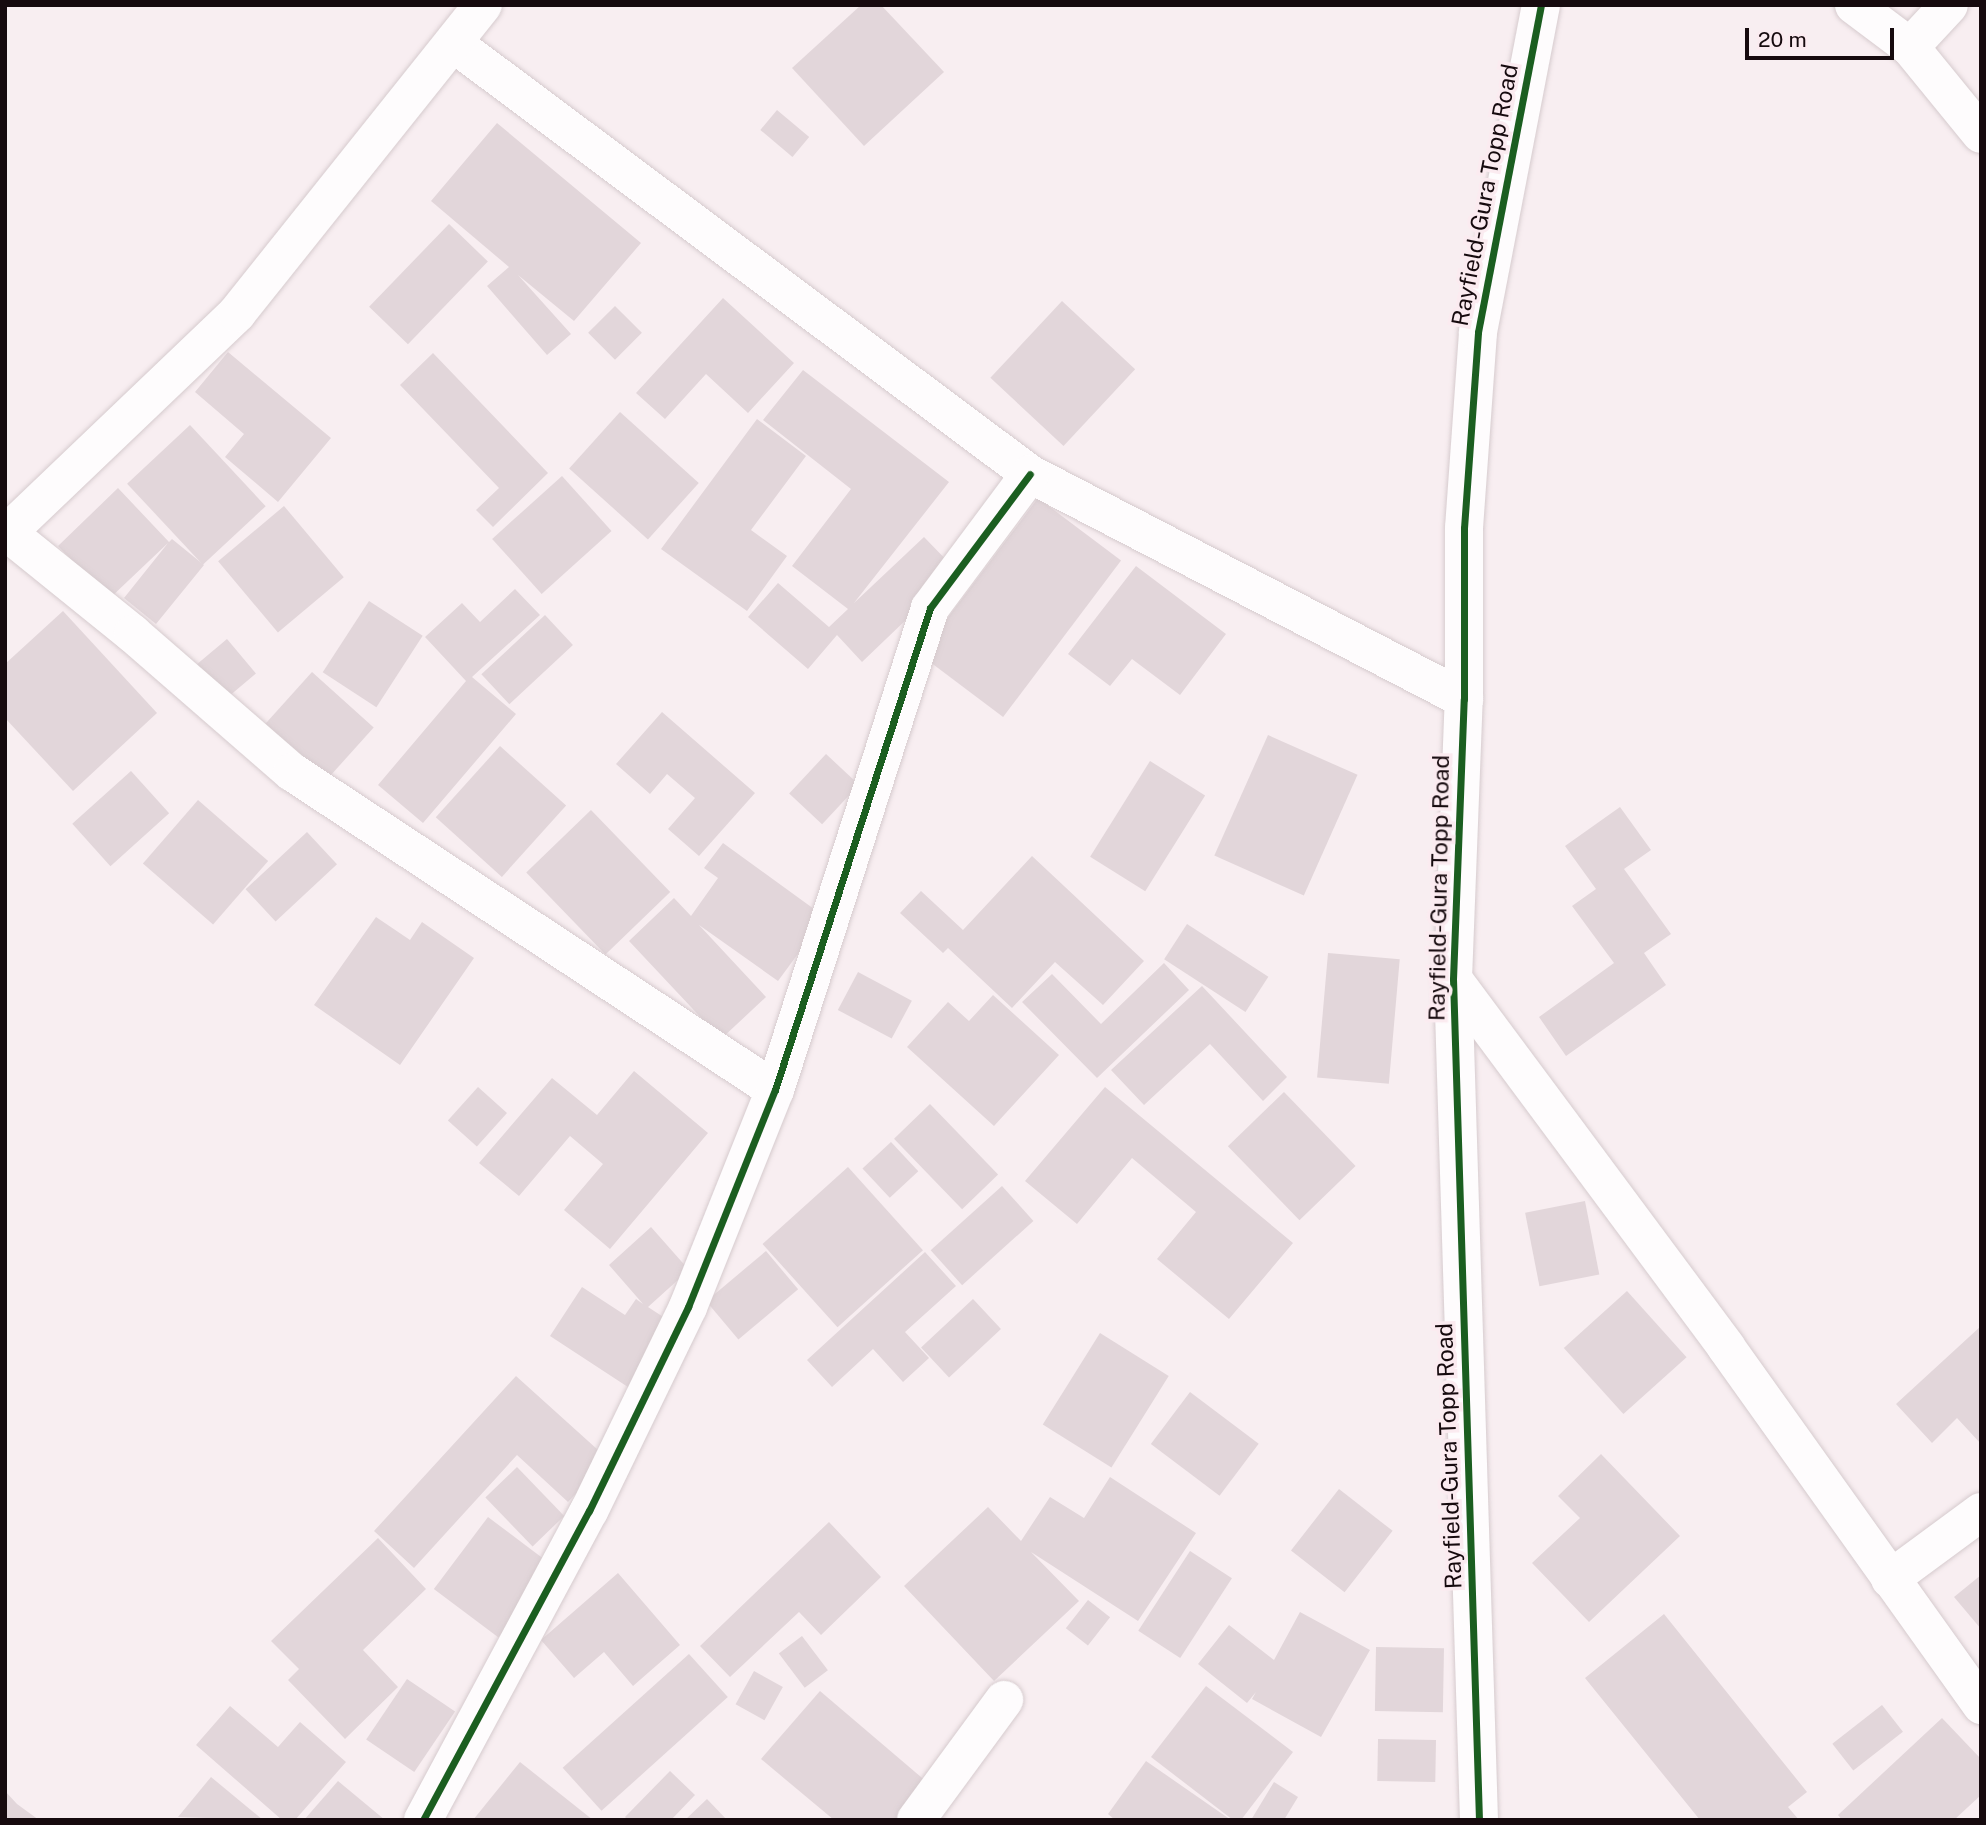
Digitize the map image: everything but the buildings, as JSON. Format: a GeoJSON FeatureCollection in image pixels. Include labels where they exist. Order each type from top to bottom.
{"type":"FeatureCollection","features":[{"type":"Feature","properties":{"kind":"street"},"geometry":{"type":"LineString","coordinates":[[483,5],[236,313],[7,534],[133,634],[292,772],[775,1090]]}},
{"type":"Feature","properties":{"kind":"street","name":"Rayfield-Gura Topp Road"},"geometry":{"type":"LineString","coordinates":[[1479,1820],[1453,979],[1464,699],[1464,528],[1478,332],[1541,5]]}},
{"type":"Feature","properties":{"kind":"street"},"geometry":{"type":"LineString","coordinates":[[1854,5],[1910,47],[1981,134]]}},
{"type":"Feature","properties":{"kind":"street"},"geometry":{"type":"LineString","coordinates":[[1910,47],[1949,5]]}},
{"type":"Feature","properties":{"kind":"street"},"geometry":{"type":"LineString","coordinates":[[453,43],[1030,474],[1464,699]]}},
{"type":"Feature","properties":{"kind":"street"},"geometry":{"type":"LineString","coordinates":[[423,1820],[589,1511],[677,1331],[775,1090],[930,608],[1030,474]]}},
{"type":"Feature","properties":{"kind":"street"},"geometry":{"type":"LineString","coordinates":[[1453,979],[1726,1347],[1981,1705]]}},
{"type":"Feature","properties":{"kind":"street"},"geometry":{"type":"LineString","coordinates":[[1890,1579],[1981,1512]]}},
{"type":"Feature","properties":{"kind":"street"},"geometry":{"type":"LineString","coordinates":[[916,1820],[1004,1700]]}},
{"type":"Feature","properties":{"kind":"cycle path"},"geometry":{"type":"LineString","coordinates":[[1479,1820],[1453,979],[1464,699],[1464,528],[1478,332],[1541,5]]}},
{"type":"Feature","properties":{"kind":"cycle path"},"geometry":{"type":"LineString","coordinates":[[423,1820],[589,1511],[688,1307],[775,1090],[930,608],[1030,474]]}}]}
